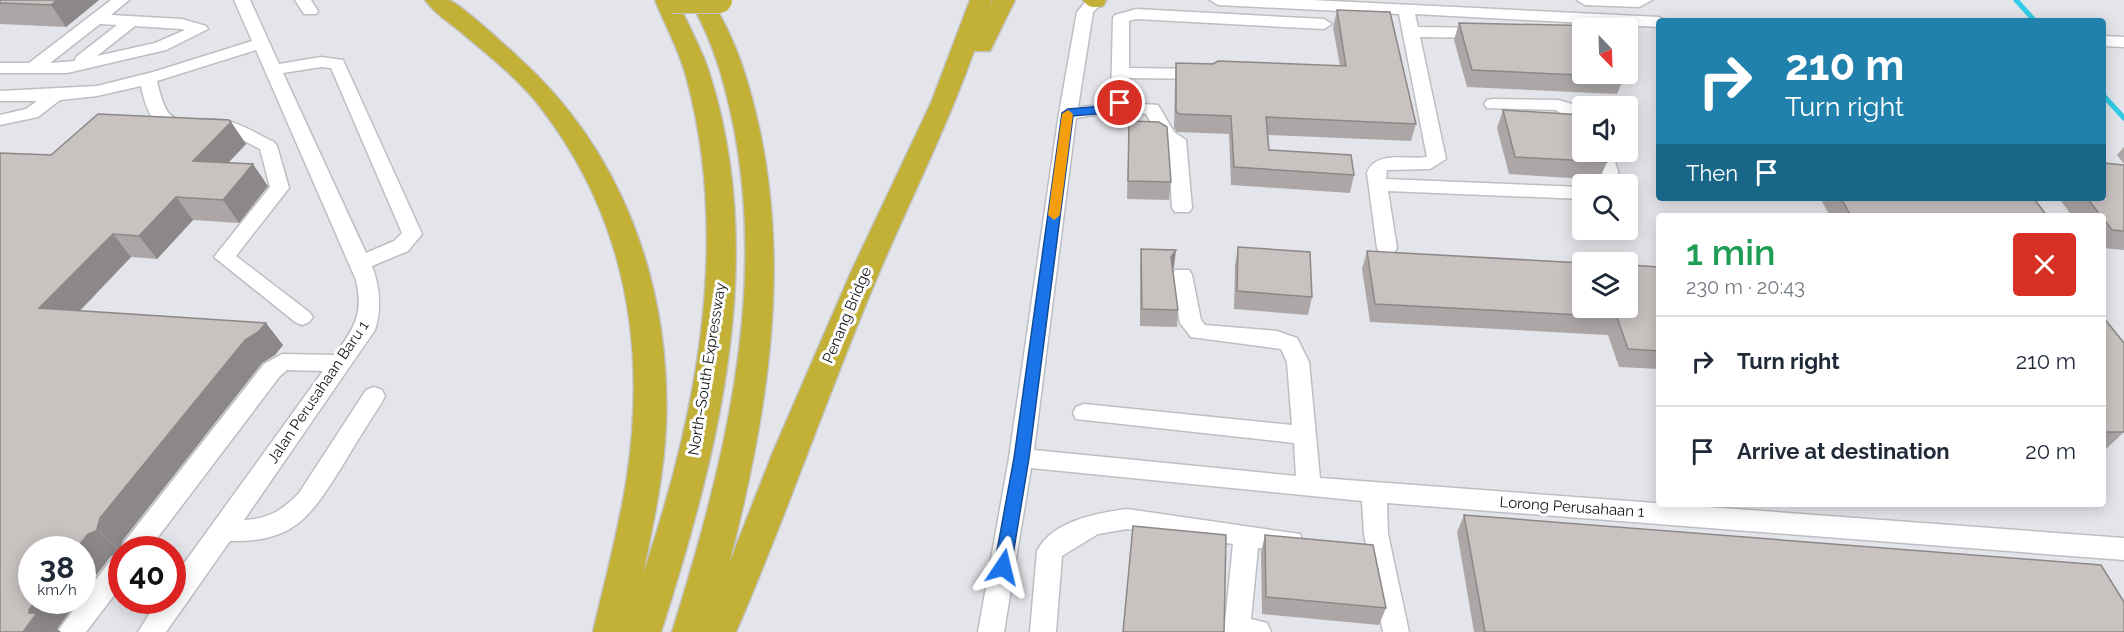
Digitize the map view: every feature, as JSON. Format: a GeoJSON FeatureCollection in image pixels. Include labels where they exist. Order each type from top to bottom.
{"type":"FeatureCollection","features":[{"type":"Feature","properties":{"kind":"highway"},"geometry":{"type":"LineString","coordinates":[[436,0],[526,78],[570,129],[609,193],[632,253],[646,325],[647,441],[638,512],[612,632]]}},
{"type":"Feature","properties":{"kind":"highway","name":"North–South Expressway"},"geometry":{"type":"LineString","coordinates":[[642,632],[666,562],[687,488],[710,364],[722,270],[718,153],[696,66],[682,29],[666,0]]}},
{"type":"Feature","properties":{"kind":"highway"},"geometry":{"type":"LineString","coordinates":[[672,0],[719,0]]}},
{"type":"Feature","properties":{"kind":"highway"},"geometry":{"type":"LineString","coordinates":[[692,632],[728,502],[743,431],[756,335],[761,269],[757,194],[746,121],[728,59],[700,0]]}},
{"type":"Feature","properties":{"kind":"highway","name":"Penang Bridge"},"geometry":{"type":"LineString","coordinates":[[717,632],[749,560],[790,452],[865,272],[944,103],[981,0]]}},
{"type":"Feature","properties":{"kind":"highway"},"geometry":{"type":"LineString","coordinates":[[944,103],[972,64],[1004,0]]}},
{"type":"Feature","properties":{"kind":"street"},"geometry":{"type":"LineString","coordinates":[[1,96],[33,68],[121,0]]}},
{"type":"Feature","properties":{"kind":"street","name":"Jalan Perusahaan Baru 1"},"geometry":{"type":"LineString","coordinates":[[152,632],[364,330],[370,316],[371,298],[361,263],[242,0]]}},
{"type":"Feature","properties":{"kind":"street"},"geometry":{"type":"LineString","coordinates":[[991,632],[1022,458],[1068,113],[1085,12],[1096,0]]}},
{"type":"Feature","properties":{"kind":"street"},"geometry":{"type":"LineString","coordinates":[[1218,0],[1406,10],[1459,6],[1656,22]]}},
{"type":"Feature","properties":{"kind":"street"},"geometry":{"type":"LineString","coordinates":[[1585,0],[1639,2],[1644,0]]}},
{"type":"Feature","properties":{"kind":"street"},"geometry":{"type":"LineString","coordinates":[[1387,248],[1376,173],[1378,166],[1430,162],[1437,159],[1406,10]]}},
{"type":"Feature","properties":{"kind":"street"},"geometry":{"type":"LineString","coordinates":[[1114,107],[1120,103],[1121,18],[1136,14],[1324,24]]}},
{"type":"Feature","properties":{"kind":"street"},"geometry":{"type":"LineString","coordinates":[[0,68],[67,68],[160,46],[200,29],[182,24],[97,19]]}},
{"type":"Feature","properties":{"kind":"street"},"geometry":{"type":"LineString","coordinates":[[0,120],[32,113],[67,68],[99,48],[133,20]]}},
{"type":"Feature","properties":{"kind":"street"},"geometry":{"type":"LineString","coordinates":[[1410,32],[1502,33]]}},
{"type":"Feature","properties":{"kind":"street"},"geometry":{"type":"LineString","coordinates":[[1638,35],[1656,35]]}},
{"type":"Feature","properties":{"kind":"street"},"geometry":{"type":"LineString","coordinates":[[2106,41],[2124,42]]}},
{"type":"Feature","properties":{"kind":"street"},"geometry":{"type":"LineString","coordinates":[[1,96],[45,96],[97,91],[262,43]]}},
{"type":"Feature","properties":{"kind":"street"},"geometry":{"type":"LineString","coordinates":[[272,70],[321,62],[337,64],[412,234],[401,246],[361,263]]}},
{"type":"Feature","properties":{"kind":"street"},"geometry":{"type":"LineString","coordinates":[[1120,73],[1211,74]]}},
{"type":"Feature","properties":{"kind":"street"},"geometry":{"type":"LineString","coordinates":[[148,78],[154,107],[159,116],[174,125],[222,125],[268,146],[280,188],[224,257],[302,317]]}},
{"type":"Feature","properties":{"kind":"street"},"geometry":{"type":"LineString","coordinates":[[1493,104],[1558,105],[1572,113]]}},
{"type":"Feature","properties":{"kind":"street"},"geometry":{"type":"LineString","coordinates":[[1068,113],[1114,107],[1152,109],[1167,136],[1177,140],[1182,208]]}},
{"type":"Feature","properties":{"kind":"street"},"geometry":{"type":"LineString","coordinates":[[1378,185],[1572,193]]}},
{"type":"Feature","properties":{"kind":"street"},"geometry":{"type":"LineString","coordinates":[[1182,275],[1191,323],[1199,332],[1277,339],[1289,344],[1298,362],[1309,487]]}},
{"type":"Feature","properties":{"kind":"street"},"geometry":{"type":"LineString","coordinates":[[144,536],[272,370],[282,362],[340,363]]}},
{"type":"Feature","properties":{"kind":"street"},"geometry":{"type":"LineString","coordinates":[[222,530],[262,531],[296,514],[309,500],[375,396]]}},
{"type":"Feature","properties":{"kind":"street"},"geometry":{"type":"LineString","coordinates":[[1084,413],[1305,435]]}},
{"type":"Feature","properties":{"kind":"street","name":"Lorong Perusahaan 1"},"geometry":{"type":"LineString","coordinates":[[1022,458],[1309,487],[2124,549]]}},
{"type":"Feature","properties":{"kind":"street"},"geometry":{"type":"LineString","coordinates":[[1374,492],[1368,549],[1396,632]]}},
{"type":"Feature","properties":{"kind":"street"},"geometry":{"type":"LineString","coordinates":[[1043,632],[1050,551],[1067,538],[1094,525],[1126,519],[1246,537],[1312,543]]}},
{"type":"Feature","properties":{"kind":"street"},"geometry":{"type":"LineString","coordinates":[[1244,631],[1246,537]]}},
{"type":"Feature","properties":{"kind":"street"},"geometry":{"type":"LineString","coordinates":[[2086,547],[2104,573]]}},
{"type":"Feature","properties":{"kind":"street"},"geometry":{"type":"LineString","coordinates":[[70,632],[108,583]]}},
{"type":"Feature","properties":{"kind":"building"},"geometry":{"type":"Polygon","coordinates":[[[0,0],[57,0],[51,5],[0,3],[0,0]]]}},
{"type":"Feature","properties":{"kind":"building"},"geometry":{"type":"Polygon","coordinates":[[[1337,10],[1390,12],[1416,124],[1266,117],[1269,150],[1351,155],[1354,175],[1234,167],[1231,116],[1179,114],[1176,111],[1176,63],[1213,64],[1218,61],[1346,66],[1337,10]]]}},
{"type":"Feature","properties":{"kind":"building"},"geometry":{"type":"Polygon","coordinates":[[[1459,23],[1572,25],[1572,75],[1472,70],[1459,23]]]}},
{"type":"Feature","properties":{"kind":"building"},"geometry":{"type":"Polygon","coordinates":[[[1503,110],[1572,114],[1572,160],[1515,157],[1503,110]]]}},
{"type":"Feature","properties":{"kind":"building"},"geometry":{"type":"Polygon","coordinates":[[[98,114],[229,120],[231,122],[193,161],[253,164],[223,200],[176,197],[139,236],[113,234],[39,308],[266,323],[258,332],[245,340],[100,518],[97,529],[103,530],[101,532],[98,530],[86,536],[18,536],[18,614],[36,614],[23,632],[0,632],[0,153],[51,155],[98,114]]]}},
{"type":"Feature","properties":{"kind":"building"},"geometry":{"type":"Polygon","coordinates":[[[1129,121],[1159,122],[1167,127],[1171,182],[1128,181],[1129,121]]]}},
{"type":"Feature","properties":{"kind":"building"},"geometry":{"type":"Polygon","coordinates":[[[2106,163],[2124,165],[2124,231],[2112,230],[2106,222],[2106,213],[2099,213],[2089,201],[2106,201],[2106,163]]]}},
{"type":"Feature","properties":{"kind":"building"},"geometry":{"type":"Polygon","coordinates":[[[1843,201],[2036,201],[2045,213],[1849,213],[1843,201]]]}},
{"type":"Feature","properties":{"kind":"building"},"geometry":{"type":"Polygon","coordinates":[[[1238,247],[1310,252],[1312,297],[1237,291],[1238,247]]]}},
{"type":"Feature","properties":{"kind":"building"},"geometry":{"type":"Polygon","coordinates":[[[1141,249],[1176,250],[1171,257],[1178,310],[1142,309],[1141,249]]]}},
{"type":"Feature","properties":{"kind":"building"},"geometry":{"type":"Polygon","coordinates":[[[1367,251],[1572,262],[1572,315],[1375,304],[1367,251]]]}},
{"type":"Feature","properties":{"kind":"building"},"geometry":{"type":"Polygon","coordinates":[[[1638,266],[1656,267],[1656,351],[1628,349],[1617,318],[1638,318],[1638,266]]]}},
{"type":"Feature","properties":{"kind":"building"},"geometry":{"type":"Polygon","coordinates":[[[2106,321],[2124,343],[2124,432],[2106,432],[2106,321]]]}},
{"type":"Feature","properties":{"kind":"building"},"geometry":{"type":"Polygon","coordinates":[[[1464,515],[2101,565],[2124,602],[2124,632],[1485,632],[1464,515]]]}},
{"type":"Feature","properties":{"kind":"building"},"geometry":{"type":"Polygon","coordinates":[[[1133,526],[1226,535],[1224,632],[1123,632],[1133,526]]]}},
{"type":"Feature","properties":{"kind":"building"},"geometry":{"type":"Polygon","coordinates":[[[1265,535],[1373,545],[1386,608],[1266,597],[1265,535]]]}},
{"type":"Feature","properties":{"kind":"waterway"},"geometry":{"type":"LineString","coordinates":[[2016,0],[2032,18]]}},
{"type":"Feature","properties":{"kind":"waterway"},"geometry":{"type":"LineString","coordinates":[[2106,98],[2124,118]]}},
{"type":"Feature","properties":{"kind":"slow traffic"},"geometry":{"type":"LineString","coordinates":[[1054,215],[1068,114]]}},
{"type":"Feature","properties":{"kind":"route"},"geometry":{"type":"LineString","coordinates":[[1003,567],[1022,458],[1068,113],[1105,110],[1120,103]]}}]}
